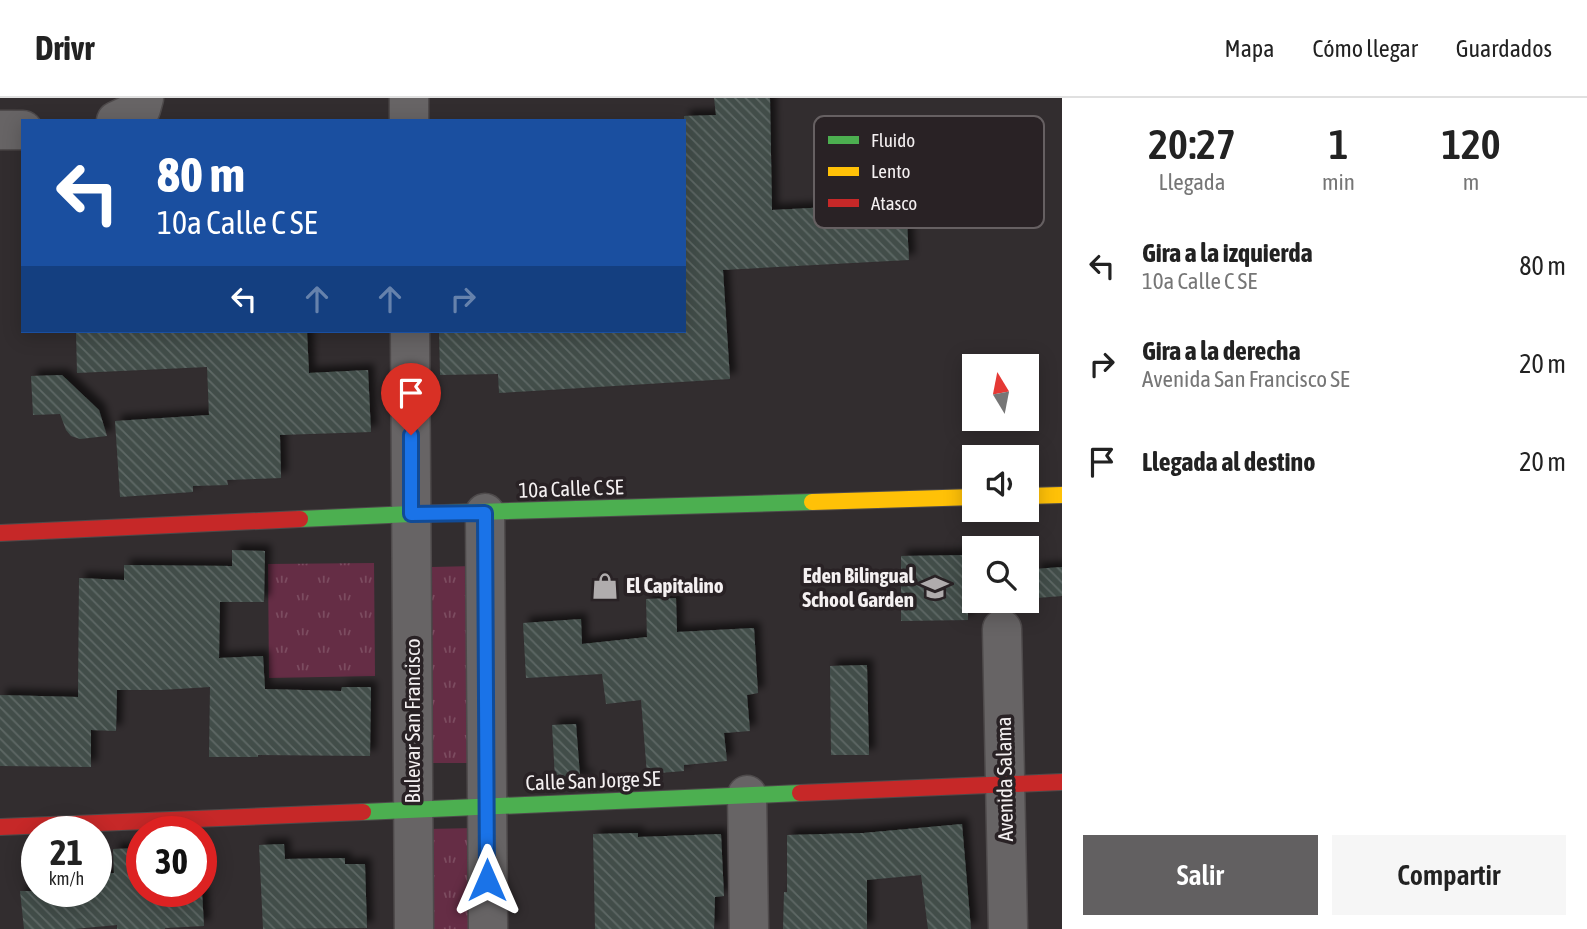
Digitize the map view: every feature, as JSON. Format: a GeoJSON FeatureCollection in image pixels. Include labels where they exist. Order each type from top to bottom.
{"type":"FeatureCollection","features":[{"type":"Feature","properties":{"kind":"street"},"geometry":{"type":"LineString","coordinates":[[409,98],[409,119]]}},
{"type":"Feature","properties":{"kind":"street"},"geometry":{"type":"LineString","coordinates":[[0,130],[21,130]]}},
{"type":"Feature","properties":{"kind":"street","name":"Bulevar San Francisco"},"geometry":{"type":"LineString","coordinates":[[410,333],[414,929]]}},
{"type":"Feature","properties":{"kind":"street"},"geometry":{"type":"LineString","coordinates":[[1039,496],[1062,495]]}},
{"type":"Feature","properties":{"kind":"street","name":"10a Calle C SE"},"geometry":{"type":"LineString","coordinates":[[0,533],[411,514],[962,497]]}},
{"type":"Feature","properties":{"kind":"street"},"geometry":{"type":"LineString","coordinates":[[485,513],[488,929]]}},
{"type":"Feature","properties":{"kind":"street","name":"Avenida Salama"},"geometry":{"type":"LineString","coordinates":[[1002,629],[1008,929]]}},
{"type":"Feature","properties":{"kind":"street","name":"Calle San Jorge SE"},"geometry":{"type":"LineString","coordinates":[[0,827],[1062,782]]}},
{"type":"Feature","properties":{"kind":"street"},"geometry":{"type":"LineString","coordinates":[[747,795],[749,929]]}},
{"type":"Feature","properties":{"kind":"green space"},"geometry":{"type":"Polygon","coordinates":[[[374,563],[375,676],[269,678],[268,564],[374,563]]]}},
{"type":"Feature","properties":{"kind":"green space"},"geometry":{"type":"Polygon","coordinates":[[[474,566],[474,763],[433,763],[432,567],[474,566]]]}},
{"type":"Feature","properties":{"kind":"green space"},"geometry":{"type":"Polygon","coordinates":[[[476,828],[476,929],[428,929],[427,829],[476,828]]]}},
{"type":"Feature","properties":{"kind":"building"},"geometry":{"type":"Polygon","coordinates":[[[714,98],[770,98],[772,210],[814,208],[814,228],[907,228],[909,260],[723,270],[730,379],[499,393],[498,374],[440,375],[439,333],[686,333],[684,116],[716,115],[714,98]]]}},
{"type":"Feature","properties":{"kind":"building"},"geometry":{"type":"Polygon","coordinates":[[[76,333],[307,333],[309,373],[368,370],[371,432],[280,435],[281,478],[227,480],[228,485],[193,486],[193,492],[120,497],[115,421],[209,415],[207,367],[77,373],[76,333]]]}},
{"type":"Feature","properties":{"kind":"building"},"geometry":{"type":"Polygon","coordinates":[[[62,375],[99,410],[107,436],[80,439],[71,436],[66,430],[60,414],[33,415],[31,376],[62,375]]]}},
{"type":"Feature","properties":{"kind":"building"},"geometry":{"type":"Polygon","coordinates":[[[232,550],[265,551],[264,602],[220,602],[219,658],[263,656],[265,689],[341,691],[342,687],[371,687],[370,756],[209,757],[210,687],[117,690],[116,731],[91,730],[91,767],[0,766],[0,695],[78,697],[79,578],[124,580],[124,565],[232,566],[232,550]]]}},
{"type":"Feature","properties":{"kind":"building","name":"Eden Bilingual School Garden"},"geometry":{"type":"Polygon","coordinates":[[[962,555],[962,613],[968,613],[968,620],[901,621],[901,556],[962,555]]]}},
{"type":"Feature","properties":{"kind":"building"},"geometry":{"type":"Polygon","coordinates":[[[1062,567],[1062,596],[1039,598],[1039,569],[1062,567]]]}},
{"type":"Feature","properties":{"kind":"building"},"geometry":{"type":"Polygon","coordinates":[[[676,598],[677,632],[754,628],[758,693],[747,695],[750,731],[724,733],[727,761],[684,765],[684,771],[647,774],[641,700],[606,704],[602,674],[526,678],[523,623],[581,619],[582,644],[647,637],[646,599],[676,598]]]}},
{"type":"Feature","properties":{"kind":"building"},"geometry":{"type":"Polygon","coordinates":[[[867,665],[869,755],[831,755],[830,666],[867,665]]]}},
{"type":"Feature","properties":{"kind":"building"},"geometry":{"type":"Polygon","coordinates":[[[576,724],[580,776],[587,776],[588,780],[549,782],[555,779],[552,725],[576,724]]]}},
{"type":"Feature","properties":{"kind":"building"},"geometry":{"type":"Polygon","coordinates":[[[962,824],[971,929],[928,929],[921,875],[867,880],[867,929],[783,929],[784,892],[787,892],[787,835],[863,833],[962,824]]]}},
{"type":"Feature","properties":{"kind":"building"},"geometry":{"type":"Polygon","coordinates":[[[638,833],[638,837],[721,834],[724,896],[715,897],[714,929],[595,929],[593,834],[638,833]]]}},
{"type":"Feature","properties":{"kind":"building"},"geometry":{"type":"Polygon","coordinates":[[[284,844],[285,859],[345,858],[345,864],[365,864],[367,928],[263,929],[259,845],[284,844]]]}},
{"type":"Feature","properties":{"kind":"building"},"geometry":{"type":"Polygon","coordinates":[[[113,849],[126,849],[126,907],[203,907],[204,926],[117,929],[117,925],[74,929],[24,929],[22,907],[112,907],[113,849]]]}},
{"type":"Feature","properties":{"kind":"traffic: fast"},"geometry":{"type":"LineString","coordinates":[[300,519],[812,502]]}},
{"type":"Feature","properties":{"kind":"traffic: fast"},"geometry":{"type":"LineString","coordinates":[[363,812],[800,793]]}},
{"type":"Feature","properties":{"kind":"traffic: slow"},"geometry":{"type":"LineString","coordinates":[[1039,496],[1062,495]]}},
{"type":"Feature","properties":{"kind":"traffic: slow"},"geometry":{"type":"LineString","coordinates":[[812,502],[962,497]]}},
{"type":"Feature","properties":{"kind":"traffic: jam"},"geometry":{"type":"LineString","coordinates":[[0,533],[300,519]]}},
{"type":"Feature","properties":{"kind":"traffic: jam"},"geometry":{"type":"LineString","coordinates":[[800,793],[1062,782]]}},
{"type":"Feature","properties":{"kind":"traffic: jam"},"geometry":{"type":"LineString","coordinates":[[0,827],[363,812]]}},
{"type":"Feature","properties":{"kind":"place","name":"El Capitalino"},"geometry":{"type":"Point","coordinates":[605,586]}},
{"type":"Feature","properties":{"kind":"place","name":"Eden Bilingual School Garden"},"geometry":{"type":"Point","coordinates":[935,588]}},
{"type":"Feature","properties":{"kind":"route"},"geometry":{"type":"LineString","coordinates":[[411,435],[411,514],[485,513],[487,880]]}}]}
